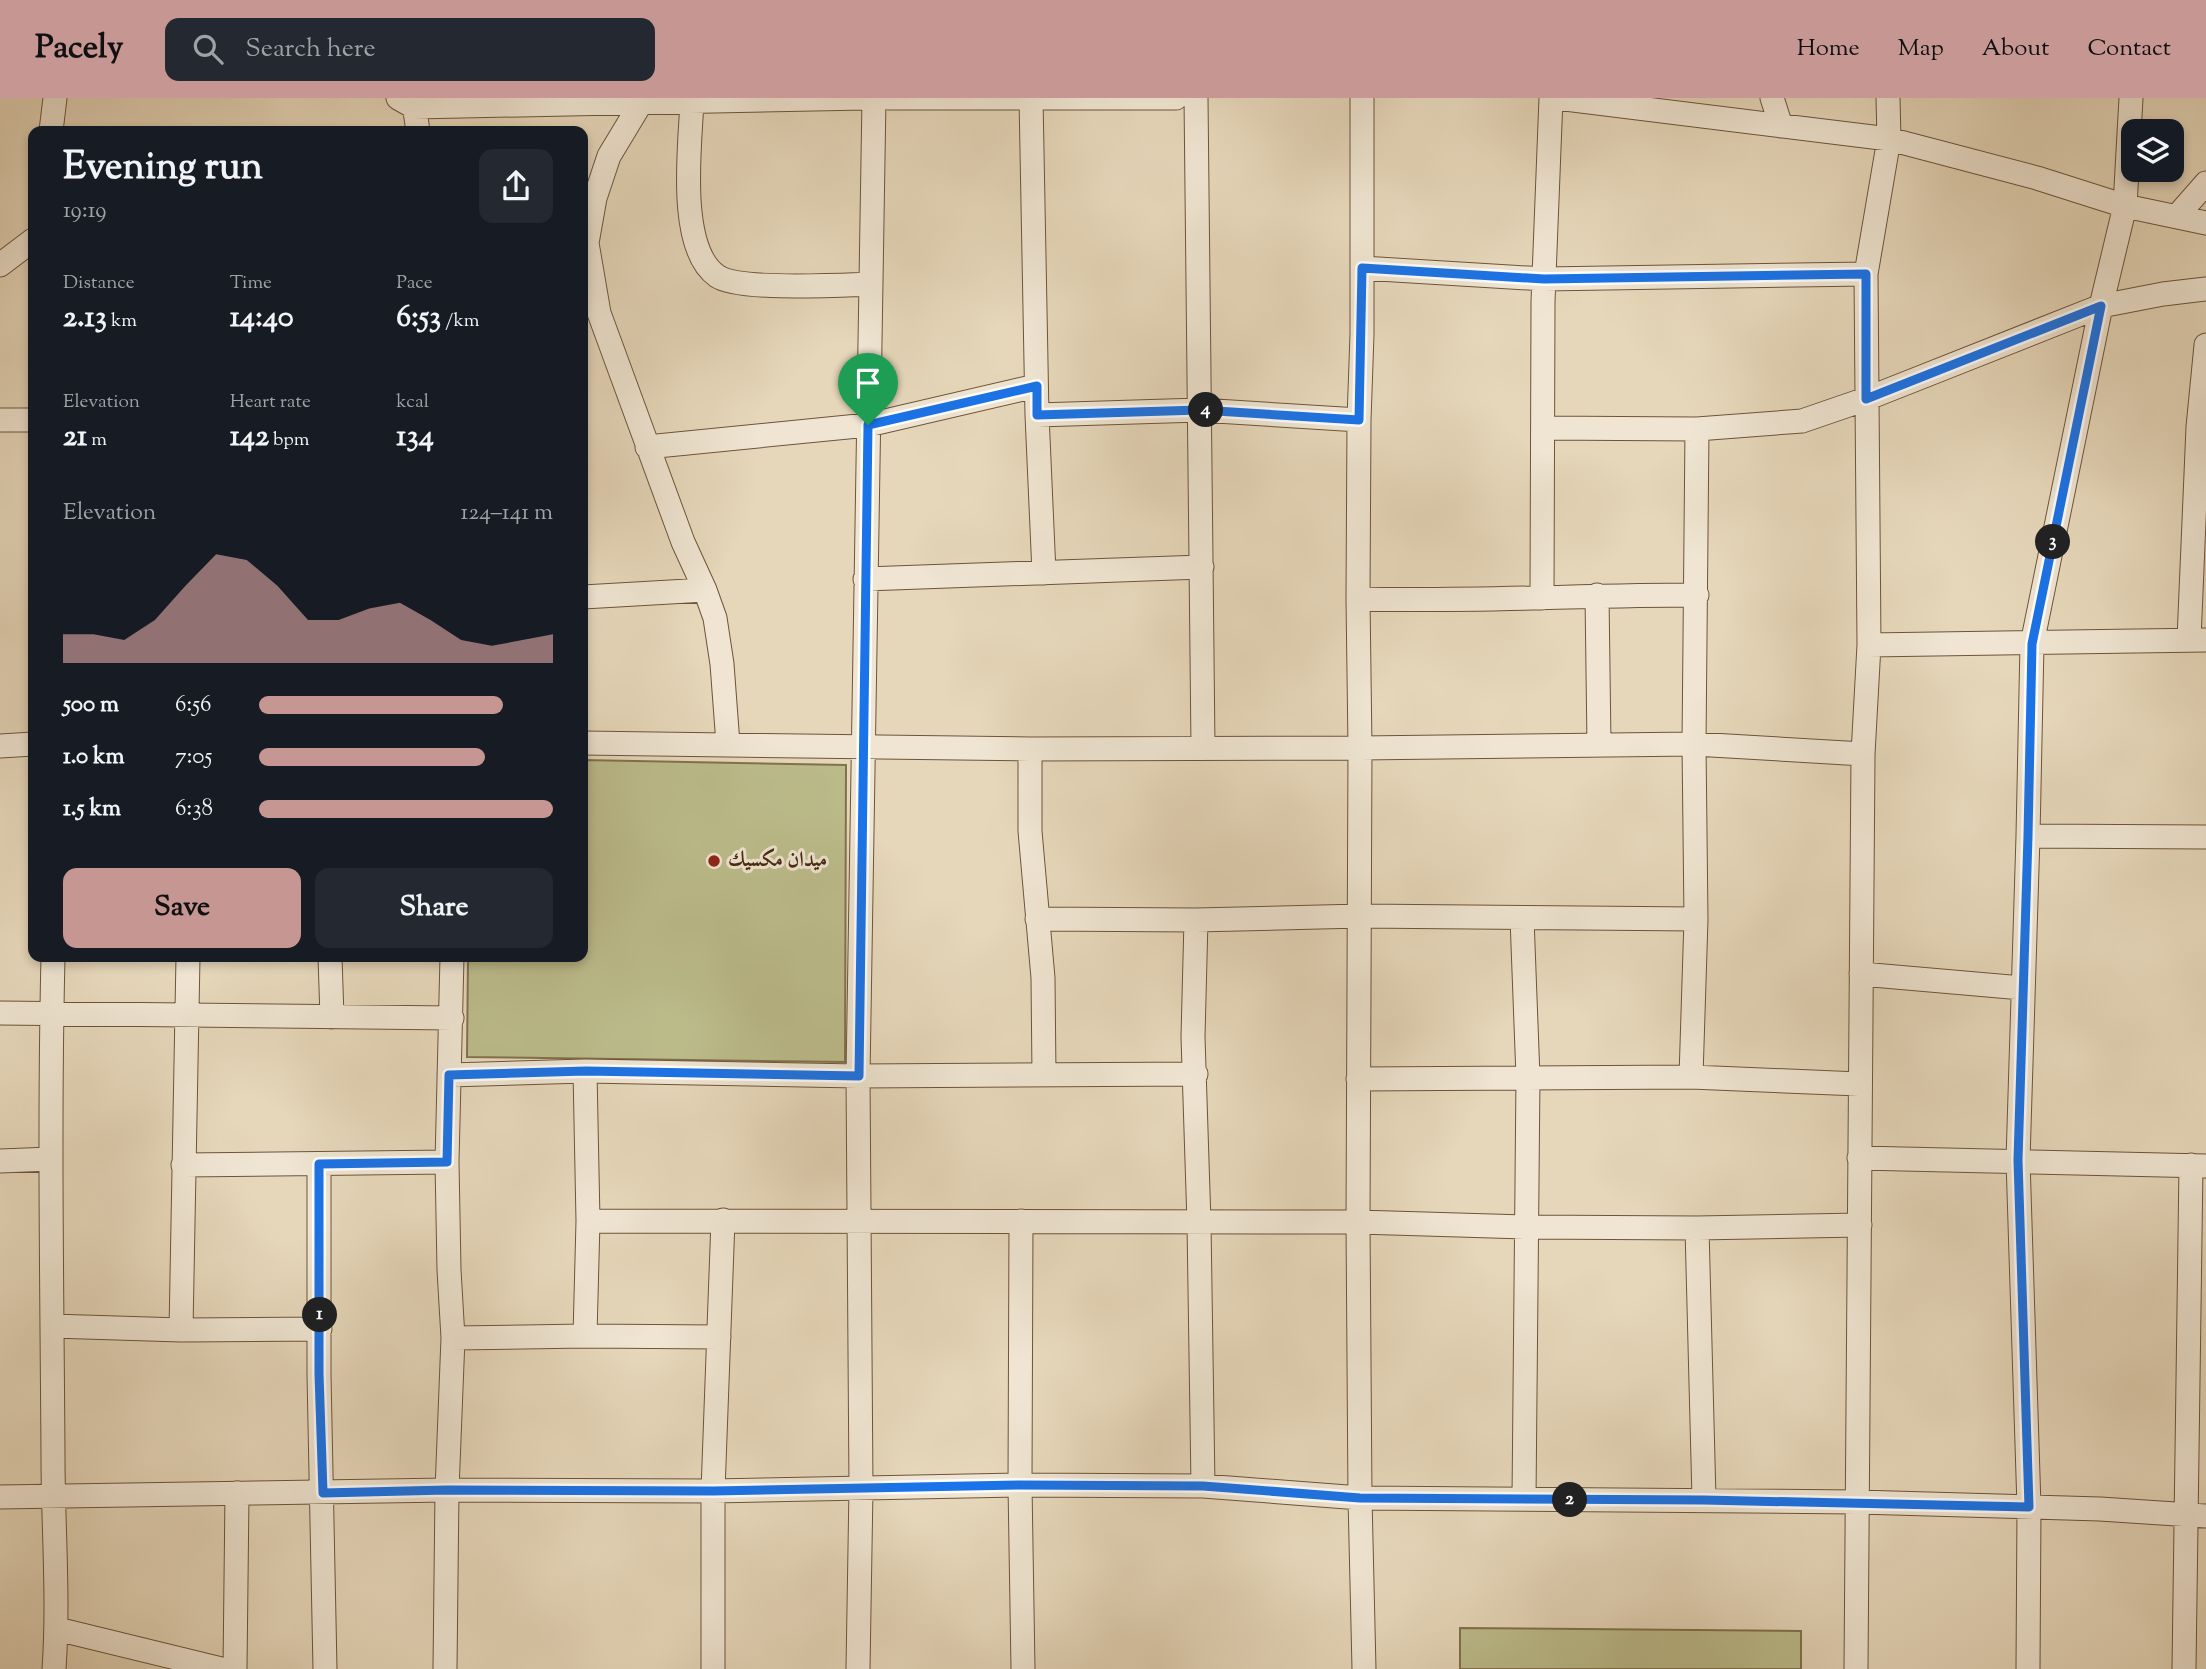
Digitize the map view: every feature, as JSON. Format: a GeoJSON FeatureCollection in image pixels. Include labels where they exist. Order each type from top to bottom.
{"type":"FeatureCollection","features":[{"type":"Feature","properties":{"kind":"street"},"geometry":{"type":"LineString","coordinates":[[52,126],[55,98]]}},
{"type":"Feature","properties":{"kind":"street"},"geometry":{"type":"LineString","coordinates":[[416,126],[408,101],[641,103],[724,99],[866,98]]}},
{"type":"Feature","properties":{"kind":"street"},"geometry":{"type":"LineString","coordinates":[[858,1669],[861,1488],[859,1076],[862,746],[874,98]]}},
{"type":"Feature","properties":{"kind":"street"},"geometry":{"type":"LineString","coordinates":[[889,98],[1176,98]]}},
{"type":"Feature","properties":{"kind":"street"},"geometry":{"type":"LineString","coordinates":[[1196,98],[1203,747]]}},
{"type":"Feature","properties":{"kind":"street"},"geometry":{"type":"LineString","coordinates":[[1362,98],[1358,599],[1358,1222],[1364,1669]]}},
{"type":"Feature","properties":{"kind":"street"},"geometry":{"type":"LineString","coordinates":[[1542,598],[1544,279],[1551,98]]}},
{"type":"Feature","properties":{"kind":"street"},"geometry":{"type":"LineString","coordinates":[[1558,98],[1889,139],[2037,178],[2125,206],[2206,223]]}},
{"type":"Feature","properties":{"kind":"street"},"geometry":{"type":"LineString","coordinates":[[1772,98],[1781,126]]}},
{"type":"Feature","properties":{"kind":"street"},"geometry":{"type":"LineString","coordinates":[[1856,1669],[1863,754],[1869,645],[1866,274],[1889,139],[1888,98]]}},
{"type":"Feature","properties":{"kind":"street"},"geometry":{"type":"LineString","coordinates":[[2028,1669],[2029,1507],[2018,1160],[2032,644],[2101,306],[2125,206],[2130,98]]}},
{"type":"Feature","properties":{"kind":"street"},"geometry":{"type":"LineString","coordinates":[[1031,99],[1037,415],[1044,573]]}},
{"type":"Feature","properties":{"kind":"street"},"geometry":{"type":"LineString","coordinates":[[692,102],[688,210],[693,235],[705,262],[717,277],[747,285],[871,284]]}},
{"type":"Feature","properties":{"kind":"street"},"geometry":{"type":"LineString","coordinates":[[588,230],[609,156],[641,103]]}},
{"type":"Feature","properties":{"kind":"street"},"geometry":{"type":"LineString","coordinates":[[2177,216],[2206,183]]}},
{"type":"Feature","properties":{"kind":"street"},"geometry":{"type":"LineString","coordinates":[[0,265],[28,244]]}},
{"type":"Feature","properties":{"kind":"street"},"geometry":{"type":"LineString","coordinates":[[588,258],[599,313],[647,447],[715,618],[728,744]]}},
{"type":"Feature","properties":{"kind":"street"},"geometry":{"type":"LineString","coordinates":[[1362,268],[1544,279],[1866,274]]}},
{"type":"Feature","properties":{"kind":"street"},"geometry":{"type":"LineString","coordinates":[[1543,428],[1698,429],[1802,421],[1866,399],[2101,306],[2206,289]]}},
{"type":"Feature","properties":{"kind":"street"},"geometry":{"type":"LineString","coordinates":[[1869,645],[2198,640],[2198,427],[2206,345]]}},
{"type":"Feature","properties":{"kind":"street"},"geometry":{"type":"LineString","coordinates":[[647,447],[868,425],[1037,386]]}},
{"type":"Feature","properties":{"kind":"street"},"geometry":{"type":"LineString","coordinates":[[1037,415],[1200,410],[1359,420]]}},
{"type":"Feature","properties":{"kind":"street"},"geometry":{"type":"LineString","coordinates":[[0,421],[28,420]]}},
{"type":"Feature","properties":{"kind":"street"},"geometry":{"type":"LineString","coordinates":[[1691,1077],[1696,919],[1693,744],[1698,429]]}},
{"type":"Feature","properties":{"kind":"street"},"geometry":{"type":"LineString","coordinates":[[865,579],[1202,567]]}},
{"type":"Feature","properties":{"kind":"street"},"geometry":{"type":"LineString","coordinates":[[588,597],[705,590]]}},
{"type":"Feature","properties":{"kind":"street"},"geometry":{"type":"LineString","coordinates":[[1358,599],[1441,601],[1597,595],[1697,595]]}},
{"type":"Feature","properties":{"kind":"street"},"geometry":{"type":"LineString","coordinates":[[1597,595],[1599,745]]}},
{"type":"Feature","properties":{"kind":"street"},"geometry":{"type":"LineString","coordinates":[[588,743],[1030,749],[1693,744],[1863,754]]}},
{"type":"Feature","properties":{"kind":"street"},"geometry":{"type":"LineString","coordinates":[[0,746],[28,744]]}},
{"type":"Feature","properties":{"kind":"street"},"geometry":{"type":"LineString","coordinates":[[1030,749],[1030,831],[1043,978],[1044,1075]]}},
{"type":"Feature","properties":{"kind":"street"},"geometry":{"type":"LineString","coordinates":[[2028,836],[2206,837]]}},
{"type":"Feature","properties":{"kind":"street"},"geometry":{"type":"LineString","coordinates":[[1037,919],[1196,920],[1360,916],[1696,919]]}},
{"type":"Feature","properties":{"kind":"street"},"geometry":{"type":"LineString","coordinates":[[1522,918],[1528,1077],[1524,1500]]}},
{"type":"Feature","properties":{"kind":"street"},"geometry":{"type":"LineString","coordinates":[[1196,920],[1193,984],[1203,1486]]}},
{"type":"Feature","properties":{"kind":"street"},"geometry":{"type":"LineString","coordinates":[[52,962],[53,1497],[57,1629],[54,1669]]}},
{"type":"Feature","properties":{"kind":"street"},"geometry":{"type":"LineString","coordinates":[[181,1330],[188,962]]}},
{"type":"Feature","properties":{"kind":"street"},"geometry":{"type":"LineString","coordinates":[[330,962],[332,1017]]}},
{"type":"Feature","properties":{"kind":"street"},"geometry":{"type":"LineString","coordinates":[[444,1669],[453,1338],[447,1162],[452,962]]}},
{"type":"Feature","properties":{"kind":"street"},"geometry":{"type":"LineString","coordinates":[[1861,974],[2022,988]]}},
{"type":"Feature","properties":{"kind":"street"},"geometry":{"type":"LineString","coordinates":[[0,1013],[452,1018]]}},
{"type":"Feature","properties":{"kind":"street"},"geometry":{"type":"LineString","coordinates":[[586,1071],[586,1336]]}},
{"type":"Feature","properties":{"kind":"street"},"geometry":{"type":"LineString","coordinates":[[449,1075],[586,1071],[859,1076],[1196,1074]]}},
{"type":"Feature","properties":{"kind":"street"},"geometry":{"type":"LineString","coordinates":[[1358,1079],[1691,1077],[1859,1084]]}},
{"type":"Feature","properties":{"kind":"street"},"geometry":{"type":"LineString","coordinates":[[1859,1158],[2199,1166],[2196,1515],[2184,1669]]}},
{"type":"Feature","properties":{"kind":"street"},"geometry":{"type":"LineString","coordinates":[[0,1161],[51,1159]]}},
{"type":"Feature","properties":{"kind":"street"},"geometry":{"type":"LineString","coordinates":[[183,1165],[447,1162]]}},
{"type":"Feature","properties":{"kind":"street"},"geometry":{"type":"LineString","coordinates":[[319,1164],[319,1374],[325,1669]]}},
{"type":"Feature","properties":{"kind":"street"},"geometry":{"type":"LineString","coordinates":[[713,1669],[713,1491],[723,1220]]}},
{"type":"Feature","properties":{"kind":"street"},"geometry":{"type":"LineString","coordinates":[[587,1222],[1358,1222],[1697,1228],[1860,1225]]}},
{"type":"Feature","properties":{"kind":"street"},"geometry":{"type":"LineString","coordinates":[[1021,1222],[1020,1485],[1023,1669]]}},
{"type":"Feature","properties":{"kind":"street"},"geometry":{"type":"LineString","coordinates":[[1697,1228],[1704,1500]]}},
{"type":"Feature","properties":{"kind":"street"},"geometry":{"type":"LineString","coordinates":[[52,1326],[181,1330],[320,1329]]}},
{"type":"Feature","properties":{"kind":"street"},"geometry":{"type":"LineString","coordinates":[[453,1338],[719,1338]]}},
{"type":"Feature","properties":{"kind":"street"},"geometry":{"type":"LineString","coordinates":[[0,1497],[447,1490],[713,1491],[1020,1485],[1203,1486],[1360,1498],[1858,1502],[2196,1515]]}},
{"type":"Feature","properties":{"kind":"street"},"geometry":{"type":"LineString","coordinates":[[235,1669],[237,1493]]}},
{"type":"Feature","properties":{"kind":"street"},"geometry":{"type":"LineString","coordinates":[[57,1629],[186,1665],[221,1669]]}},
{"type":"Feature","properties":{"kind":"green space","name":"ميدان مكسيك"},"geometry":{"type":"Polygon","coordinates":[[[588,760],[846,765],[845,1062],[467,1057],[468,962],[588,962],[588,760]]]}},
{"type":"Feature","properties":{"kind":"green space"},"geometry":{"type":"Polygon","coordinates":[[[1460,1628],[1801,1631],[1801,1669],[1460,1669],[1460,1628]]]}},
{"type":"Feature","properties":{"kind":"place","name":"ميدان مكسيك"},"geometry":{"type":"Point","coordinates":[714,861]}},
{"type":"Feature","properties":{"kind":"route"},"geometry":{"type":"LineString","coordinates":[[1362,268],[1544,279],[1866,274],[1866,399],[2101,306],[2032,644],[2018,1160],[2029,1507],[1858,1502],[1360,1498],[1203,1486],[1020,1485],[713,1491],[447,1490],[323,1493],[319,1374],[319,1164],[447,1162],[449,1075],[586,1071],[859,1076],[868,425],[1037,386],[1037,415],[1200,410],[1359,420],[1362,268]]}}]}
